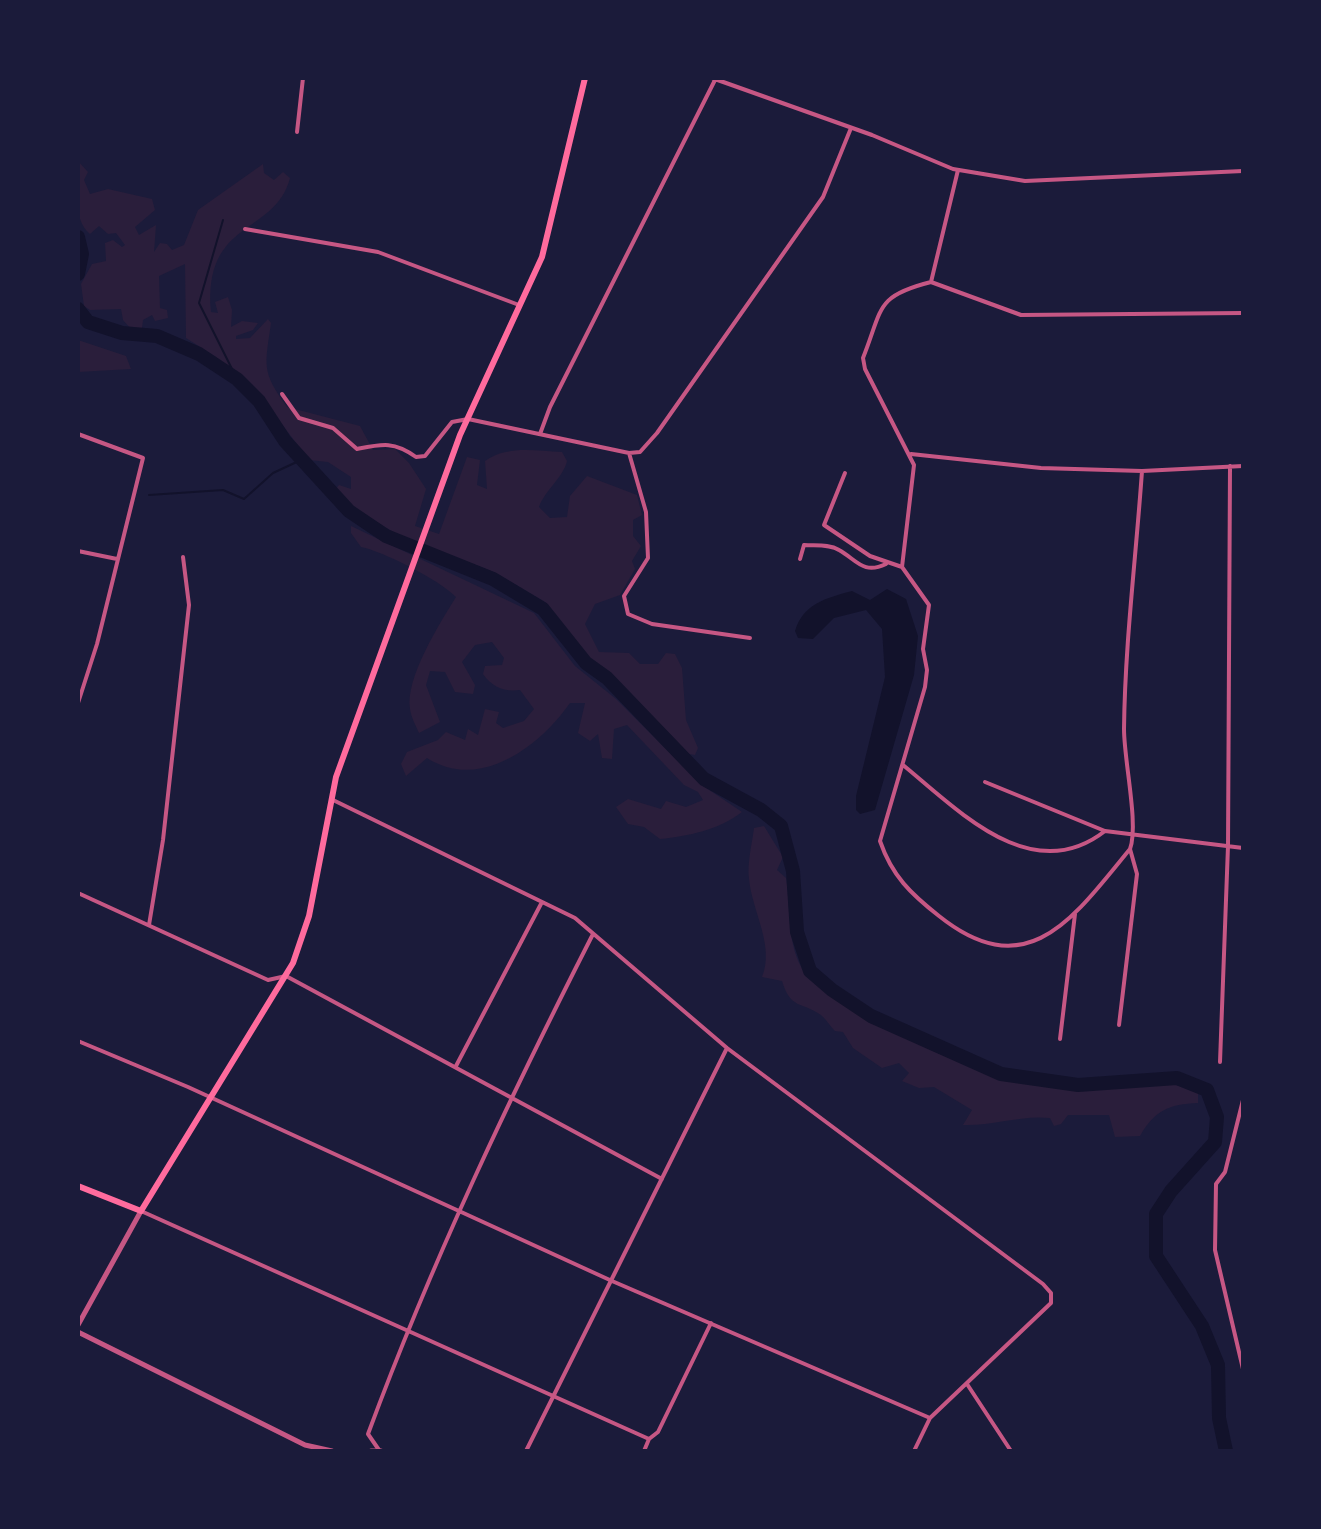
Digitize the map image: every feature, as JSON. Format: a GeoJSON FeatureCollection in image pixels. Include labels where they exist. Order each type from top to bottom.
{"type":"FeatureCollection","features":[{"type":"Feature","properties":{"kind":"main road"},"geometry":{"type":"LineString","coordinates":[[78,1186],[141,1211],[286,976],[309,916],[330,799],[460,435],[542,257],[585,78]]}},
{"type":"Feature","properties":{"kind":"street"},"geometry":{"type":"LineString","coordinates":[[297,132],[303,78]]}},
{"type":"Feature","properties":{"kind":"street"},"geometry":{"type":"LineString","coordinates":[[540,434],[550,407],[714,78],[958,170],[1025,181],[1243,171]]}},
{"type":"Feature","properties":{"kind":"street"},"geometry":{"type":"LineString","coordinates":[[282,394],[299,418],[333,428],[357,449],[385,442],[401,446],[416,457],[425,456],[452,422],[468,419],[629,453],[640,452],[657,433],[823,197],[851,128]]}},
{"type":"Feature","properties":{"kind":"street"},"geometry":{"type":"LineString","coordinates":[[931,282],[958,170]]}},
{"type":"Feature","properties":{"kind":"street"},"geometry":{"type":"LineString","coordinates":[[245,229],[378,252],[521,306]]}},
{"type":"Feature","properties":{"kind":"street"},"geometry":{"type":"LineString","coordinates":[[1142,471],[1124,713],[1124,761],[1136,835],[1130,849],[1060,927],[1038,940],[1005,948],[967,935],[905,889],[887,863],[880,841],[925,687],[927,670],[923,649],[929,610],[902,567],[914,465],[865,369],[863,358],[887,299],[898,290],[931,282],[1021,315],[1243,313]]}},
{"type":"Feature","properties":{"kind":"street"},"geometry":{"type":"LineString","coordinates":[[78,434],[143,458],[78,703]]}},
{"type":"Feature","properties":{"kind":"street"},"geometry":{"type":"LineString","coordinates":[[629,453],[646,512],[648,558],[624,596],[628,614],[652,624],[750,638]]}},
{"type":"Feature","properties":{"kind":"street"},"geometry":{"type":"LineString","coordinates":[[911,454],[1041,468],[1142,471],[1243,466]]}},
{"type":"Feature","properties":{"kind":"street"},"geometry":{"type":"LineString","coordinates":[[1220,1062],[1228,846],[1230,466]]}},
{"type":"Feature","properties":{"kind":"street"},"geometry":{"type":"LineString","coordinates":[[845,473],[824,525],[886,564],[902,567]]}},
{"type":"Feature","properties":{"kind":"street"},"geometry":{"type":"LineString","coordinates":[[800,559],[804,545],[828,547],[863,567],[875,570],[886,564]]}},
{"type":"Feature","properties":{"kind":"street"},"geometry":{"type":"LineString","coordinates":[[78,551],[117,559]]}},
{"type":"Feature","properties":{"kind":"street"},"geometry":{"type":"LineString","coordinates":[[149,925],[163,840],[189,605],[183,557]]}},
{"type":"Feature","properties":{"kind":"street"},"geometry":{"type":"LineString","coordinates":[[903,765],[972,822],[1016,845],[1036,851],[1071,852],[1105,831]]}},
{"type":"Feature","properties":{"kind":"street"},"geometry":{"type":"LineString","coordinates":[[985,782],[1105,831],[1243,848]]}},
{"type":"Feature","properties":{"kind":"street"},"geometry":{"type":"LineString","coordinates":[[330,799],[575,918],[727,1048],[1043,1284],[1051,1293],[1051,1303],[930,1418],[914,1451]]}},
{"type":"Feature","properties":{"kind":"street"},"geometry":{"type":"LineString","coordinates":[[1119,1025],[1137,874],[1130,849]]}},
{"type":"Feature","properties":{"kind":"street"},"geometry":{"type":"LineString","coordinates":[[78,893],[268,980],[286,976],[662,1179]]}},
{"type":"Feature","properties":{"kind":"street"},"geometry":{"type":"LineString","coordinates":[[456,1067],[542,902]]}},
{"type":"Feature","properties":{"kind":"street"},"geometry":{"type":"LineString","coordinates":[[1060,1039],[1075,911]]}},
{"type":"Feature","properties":{"kind":"street"},"geometry":{"type":"LineString","coordinates":[[380,1451],[368,1434],[407,1330],[457,1211],[511,1095],[593,934]]}},
{"type":"Feature","properties":{"kind":"street"},"geometry":{"type":"LineString","coordinates":[[78,1041],[612,1281],[930,1418]]}},
{"type":"Feature","properties":{"kind":"street"},"geometry":{"type":"LineString","coordinates":[[526,1451],[727,1048]]}},
{"type":"Feature","properties":{"kind":"street"},"geometry":{"type":"LineString","coordinates":[[1243,1100],[1225,1172],[1216,1184],[1215,1250],[1243,1369]]}},
{"type":"Feature","properties":{"kind":"street"},"geometry":{"type":"LineString","coordinates":[[78,1325],[141,1211],[649,1439]]}},
{"type":"Feature","properties":{"kind":"street"},"geometry":{"type":"LineString","coordinates":[[644,1451],[649,1439],[658,1432],[711,1323]]}},
{"type":"Feature","properties":{"kind":"street"},"geometry":{"type":"LineString","coordinates":[[78,1332],[305,1445],[332,1451]]}},
{"type":"Feature","properties":{"kind":"street"},"geometry":{"type":"LineString","coordinates":[[967,1384],[1011,1451]]}},
{"type":"Feature","properties":{"kind":"street"},"geometry":{"type":"LineString","coordinates":[[371,1451],[380,1451]]}},
{"type":"Feature","properties":{"kind":"shaded area"},"geometry":{"type":"Polygon","coordinates":[[[78,161],[88,172],[84,180],[90,194],[108,189],[152,199],[155,210],[135,227],[139,235],[156,225],[154,252],[160,243],[167,244],[172,250],[184,245],[198,210],[263,164],[264,173],[274,180],[283,172],[290,178],[282,197],[229,244],[218,260],[211,282],[211,312],[218,313],[215,302],[228,297],[232,310],[231,327],[242,321],[258,323],[253,330],[236,336],[236,339],[250,338],[268,319],[271,323],[267,368],[273,385],[287,407],[360,426],[373,450],[395,449],[409,463],[426,489],[415,526],[439,534],[467,457],[480,460],[477,485],[487,489],[485,461],[494,456],[522,450],[562,452],[567,461],[565,467],[539,507],[550,518],[567,517],[570,496],[587,476],[637,495],[642,515],[633,520],[633,536],[641,546],[632,561],[635,569],[620,595],[595,604],[585,624],[599,652],[629,653],[640,664],[658,664],[666,653],[675,654],[682,668],[686,720],[698,748],[695,755],[689,754],[614,677],[591,660],[545,602],[496,573],[400,536],[338,499],[334,491],[339,485],[351,489],[351,477],[328,462],[309,460],[262,398],[216,357],[186,338],[185,264],[159,276],[160,308],[167,310],[168,318],[155,321],[152,315],[143,320],[142,328],[132,330],[123,320],[121,309],[90,310],[84,306],[81,284],[92,264],[106,261],[105,243],[113,240],[122,247],[125,245],[116,233],[108,234],[99,226],[90,234],[84,227],[77,200],[78,161]]]}},
{"type":"Feature","properties":{"kind":"shaded area"},"geometry":{"type":"Polygon","coordinates":[[[78,340],[126,356],[131,369],[78,372],[78,340]]]}},
{"type":"Feature","properties":{"kind":"shaded area"},"geometry":{"type":"Polygon","coordinates":[[[351,526],[534,613],[575,666],[616,699],[702,785],[742,812],[703,831],[660,839],[644,827],[628,824],[616,807],[628,799],[661,809],[666,801],[686,807],[703,800],[698,792],[684,785],[627,725],[614,729],[612,759],[602,758],[598,734],[590,741],[578,733],[585,703],[570,703],[526,748],[488,767],[467,770],[447,767],[427,758],[406,776],[401,764],[407,752],[438,740],[446,732],[465,740],[468,729],[478,735],[485,709],[499,712],[496,723],[503,728],[524,721],[534,709],[520,690],[499,688],[483,674],[485,666],[502,665],[504,658],[492,642],[475,645],[462,662],[475,685],[473,694],[455,692],[445,672],[430,671],[426,685],[440,722],[419,733],[410,709],[413,682],[425,651],[456,597],[410,567],[361,547],[351,533],[351,526]]]}},
{"type":"Feature","properties":{"kind":"shaded area"},"geometry":{"type":"Polygon","coordinates":[[[887,589],[906,599],[918,636],[914,675],[875,810],[860,814],[856,810],[856,796],[885,677],[882,629],[866,610],[834,618],[813,639],[798,638],[795,631],[804,614],[825,600],[852,591],[870,600],[887,589]]]}},
{"type":"Feature","properties":{"kind":"shaded area"},"geometry":{"type":"Polygon","coordinates":[[[764,826],[783,857],[777,870],[786,878],[792,939],[799,962],[818,986],[840,1001],[898,1034],[960,1063],[1004,1078],[1077,1090],[1169,1084],[1198,1091],[1198,1103],[1163,1110],[1140,1136],[1115,1137],[1109,1115],[1068,1115],[1061,1124],[1054,1126],[1050,1118],[1039,1117],[963,1125],[972,1110],[934,1087],[919,1088],[902,1081],[909,1073],[899,1063],[882,1068],[853,1048],[843,1032],[835,1031],[821,1015],[793,1001],[782,981],[762,977],[766,953],[751,891],[749,860],[754,828],[764,826]]]}},
{"type":"Feature","properties":{"kind":"waterway"},"geometry":{"type":"LineString","coordinates":[[223,220],[199,303],[237,379]]}},
{"type":"Feature","properties":{"kind":"waterway"},"geometry":{"type":"LineString","coordinates":[[78,237],[82,254],[78,274]]}},
{"type":"Feature","properties":{"kind":"waterway"},"geometry":{"type":"LineString","coordinates":[[78,309],[88,322],[122,333],[157,336],[199,354],[237,379],[259,401],[285,441],[349,511],[386,536],[493,579],[543,609],[586,663],[607,678],[704,779],[761,810],[781,826],[793,871],[797,932],[810,971],[832,990],[871,1016],[1001,1074],[1078,1085],[1177,1078],[1207,1090],[1217,1117],[1215,1142],[1171,1191],[1156,1214],[1156,1256],[1202,1326],[1218,1365],[1219,1418],[1226,1451]]}},
{"type":"Feature","properties":{"kind":"waterway"},"geometry":{"type":"LineString","coordinates":[[149,495],[223,490],[244,499],[273,473],[301,460]]}}]}
